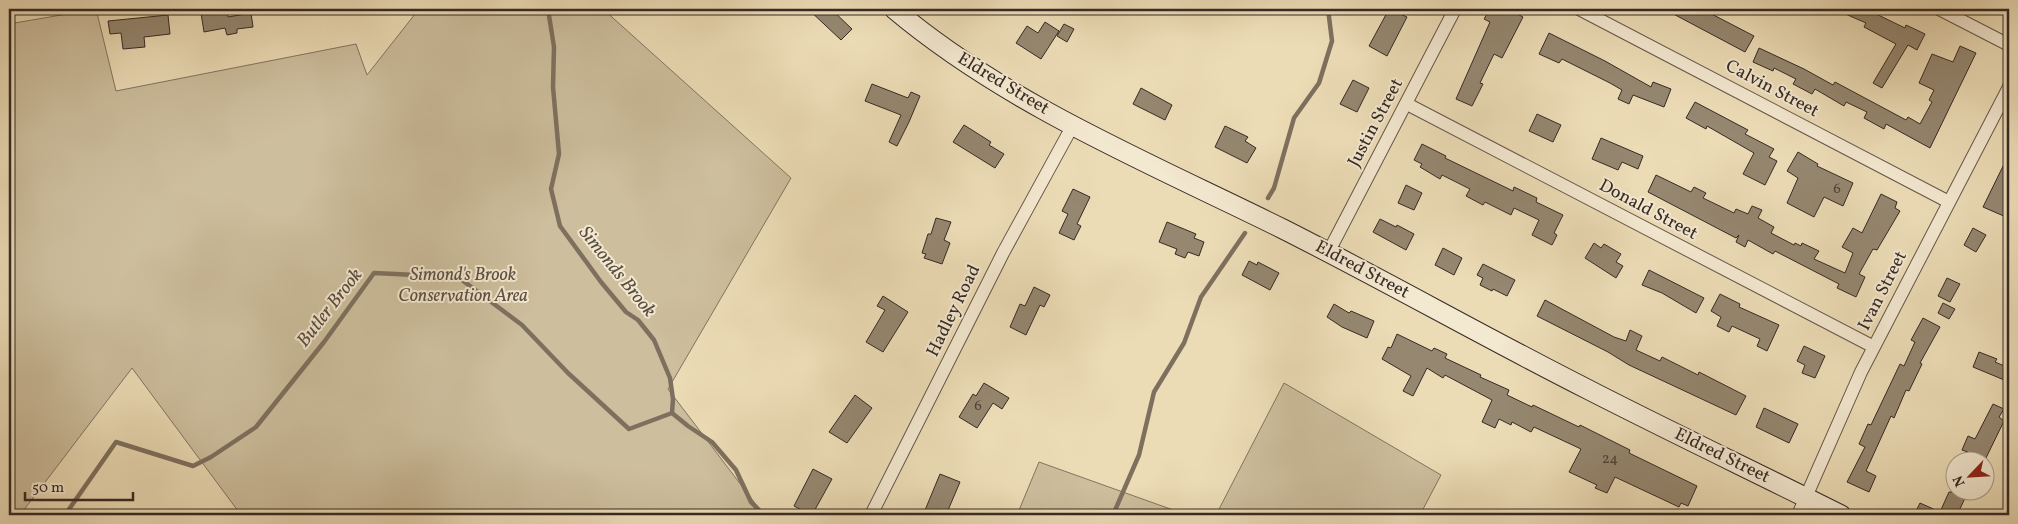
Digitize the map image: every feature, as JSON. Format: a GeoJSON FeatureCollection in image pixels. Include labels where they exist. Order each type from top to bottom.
{"type":"FeatureCollection","features":[{"type":"Feature","properties":{"kind":"street","name":"Eldred Street"},"geometry":{"type":"LineString","coordinates":[[894,9],[980,72],[1073,125],[1328,253],[1588,390],[1841,515]]}},
{"type":"Feature","properties":{"kind":"street","name":"Justin Street"},"geometry":{"type":"LineString","coordinates":[[1328,253],[1455,9]]}},
{"type":"Feature","properties":{"kind":"street","name":"Calvin Street"},"geometry":{"type":"LineString","coordinates":[[1579,9],[1949,202]]}},
{"type":"Feature","properties":{"kind":"street"},"geometry":{"type":"LineString","coordinates":[[1940,9],[2009,44]]}},
{"type":"Feature","properties":{"kind":"street","name":"Ivan Street"},"geometry":{"type":"LineString","coordinates":[[1798,515],[1874,347],[2009,88]]}},
{"type":"Feature","properties":{"kind":"street","name":"Donald Street"},"geometry":{"type":"LineString","coordinates":[[1406,104],[1874,347]]}},
{"type":"Feature","properties":{"kind":"street","name":"Hadley Road"},"geometry":{"type":"LineString","coordinates":[[871,515],[1003,253],[1073,125]]}},
{"type":"Feature","properties":{"kind":"green space","name":"Simond's Brook Conservation Area"},"geometry":{"type":"Polygon","coordinates":[[[96,9],[116,91],[356,44],[367,75],[419,9],[603,9],[791,178],[668,389],[764,515],[241,515],[132,368],[20,515],[9,515],[9,24],[96,9]]]}},
{"type":"Feature","properties":{"kind":"green space"},"geometry":{"type":"Polygon","coordinates":[[[1284,383],[1441,475],[1420,515],[1216,515],[1284,383]]]}},
{"type":"Feature","properties":{"kind":"green space"},"geometry":{"type":"Polygon","coordinates":[[[1039,462],[1176,511],[1173,515],[1017,515],[1039,462]]]}},
{"type":"Feature","properties":{"kind":"building"},"geometry":{"type":"Polygon","coordinates":[[[227,9],[228,17],[251,13],[253,27],[237,29],[237,33],[227,35],[225,28],[204,32],[201,13],[227,9]]]}},
{"type":"Feature","properties":{"kind":"building"},"geometry":{"type":"Polygon","coordinates":[[[808,9],[831,9],[852,29],[841,40],[808,9]]]}},
{"type":"Feature","properties":{"kind":"building"},"geometry":{"type":"Polygon","coordinates":[[[1389,9],[1407,17],[1387,56],[1369,46],[1389,9]]]}},
{"type":"Feature","properties":{"kind":"building"},"geometry":{"type":"Polygon","coordinates":[[[1490,9],[1508,9],[1523,17],[1502,58],[1494,54],[1480,83],[1483,84],[1472,106],[1456,99],[1490,22],[1484,19],[1490,9]]]}},
{"type":"Feature","properties":{"kind":"building"},"geometry":{"type":"Polygon","coordinates":[[[1664,9],[1702,9],[1754,36],[1745,52],[1664,9]]]}},
{"type":"Feature","properties":{"kind":"building"},"geometry":{"type":"Polygon","coordinates":[[[1834,9],[1866,9],[1905,28],[1906,25],[1925,34],[1917,50],[1908,45],[1882,88],[1873,83],[1896,44],[1864,27],[1866,23],[1834,9]]]}},
{"type":"Feature","properties":{"kind":"building"},"geometry":{"type":"Polygon","coordinates":[[[168,15],[170,34],[144,37],[145,47],[123,49],[121,33],[110,34],[108,21],[168,15]]]}},
{"type":"Feature","properties":{"kind":"building"},"geometry":{"type":"Polygon","coordinates":[[[1045,22],[1059,31],[1041,59],[1016,43],[1027,26],[1038,33],[1045,22]]]}},
{"type":"Feature","properties":{"kind":"building"},"geometry":{"type":"Polygon","coordinates":[[[1064,24],[1074,29],[1067,42],[1057,36],[1064,24]]]}},
{"type":"Feature","properties":{"kind":"building"},"geometry":{"type":"Polygon","coordinates":[[[1549,33],[1651,87],[1653,82],[1671,89],[1664,107],[1633,95],[1629,104],[1618,99],[1622,90],[1610,83],[1562,59],[1559,63],[1539,54],[1549,33]]]}},
{"type":"Feature","properties":{"kind":"building"},"geometry":{"type":"Polygon","coordinates":[[[1960,46],[1976,53],[1930,148],[1886,124],[1884,129],[1864,118],[1867,112],[1846,102],[1844,106],[1815,89],[1812,94],[1793,84],[1796,79],[1774,68],[1773,71],[1753,62],[1759,48],[1833,85],[1835,82],[1906,120],[1908,117],[1920,124],[1932,102],[1929,100],[1934,90],[1919,83],[1932,54],[1953,62],[1960,46]]]}},
{"type":"Feature","properties":{"kind":"building"},"geometry":{"type":"Polygon","coordinates":[[[1353,80],[1369,88],[1357,112],[1340,104],[1353,80]]]}},
{"type":"Feature","properties":{"kind":"building"},"geometry":{"type":"Polygon","coordinates":[[[872,84],[908,98],[911,92],[920,96],[897,146],[889,142],[901,115],[865,101],[872,84]]]}},
{"type":"Feature","properties":{"kind":"building"},"geometry":{"type":"Polygon","coordinates":[[[1141,88],[1172,105],[1165,120],[1133,104],[1141,88]]]}},
{"type":"Feature","properties":{"kind":"building"},"geometry":{"type":"Polygon","coordinates":[[[1695,102],[1748,130],[1745,134],[1774,149],[1769,157],[1777,161],[1765,185],[1743,174],[1754,153],[1707,126],[1706,129],[1686,118],[1695,102]]]}},
{"type":"Feature","properties":{"kind":"building"},"geometry":{"type":"Polygon","coordinates":[[[1537,114],[1561,125],[1553,142],[1529,131],[1537,114]]]}},
{"type":"Feature","properties":{"kind":"building"},"geometry":{"type":"Polygon","coordinates":[[[964,125],[991,142],[989,145],[1004,154],[995,168],[953,142],[964,125]]]}},
{"type":"Feature","properties":{"kind":"building"},"geometry":{"type":"Polygon","coordinates":[[[1225,126],[1248,137],[1245,141],[1256,148],[1247,163],[1215,147],[1225,126]]]}},
{"type":"Feature","properties":{"kind":"building"},"geometry":{"type":"Polygon","coordinates":[[[1601,138],[1643,156],[1638,169],[1622,162],[1618,170],[1592,159],[1601,138]]]}},
{"type":"Feature","properties":{"kind":"building"},"geometry":{"type":"Polygon","coordinates":[[[1422,144],[1446,156],[1445,158],[1513,191],[1514,187],[1537,198],[1536,202],[1563,215],[1554,233],[1557,235],[1552,245],[1532,235],[1539,220],[1514,208],[1511,215],[1485,202],[1483,205],[1466,196],[1470,189],[1442,175],[1440,179],[1420,167],[1422,164],[1414,160],[1422,144]]]}},
{"type":"Feature","properties":{"kind":"building"},"geometry":{"type":"Polygon","coordinates":[[[1798,152],[1818,164],[1817,166],[1853,183],[1843,206],[1824,197],[1814,217],[1787,203],[1798,178],[1787,171],[1798,152]]]}},
{"type":"Feature","properties":{"kind":"building"},"geometry":{"type":"Polygon","coordinates":[[[2009,154],[2009,211],[2006,217],[1983,207],[2009,154]]]}},
{"type":"Feature","properties":{"kind":"building"},"geometry":{"type":"Polygon","coordinates":[[[1656,175],[1691,192],[1694,187],[1706,193],[1703,198],[1734,213],[1736,209],[1748,214],[1752,206],[1762,210],[1758,218],[1774,227],[1771,233],[1794,245],[1795,243],[1801,246],[1802,243],[1819,251],[1814,259],[1845,273],[1853,253],[1842,247],[1853,228],[1862,233],[1881,194],[1897,202],[1895,208],[1900,211],[1877,250],[1873,249],[1859,274],[1865,277],[1856,297],[1837,288],[1839,284],[1775,251],[1773,254],[1748,240],[1745,247],[1736,242],[1739,235],[1736,238],[1648,192],[1656,175]]]}},
{"type":"Feature","properties":{"kind":"building"},"geometry":{"type":"Polygon","coordinates":[[[1406,185],[1422,193],[1414,210],[1398,203],[1406,185]]]}},
{"type":"Feature","properties":{"kind":"building"},"geometry":{"type":"Polygon","coordinates":[[[1073,189],[1090,197],[1077,224],[1081,226],[1074,240],[1059,233],[1068,214],[1062,211],[1073,189]]]}},
{"type":"Feature","properties":{"kind":"building"},"geometry":{"type":"Polygon","coordinates":[[[936,218],[951,222],[944,240],[950,243],[942,264],[924,258],[926,254],[922,253],[936,218]]]}},
{"type":"Feature","properties":{"kind":"building"},"geometry":{"type":"Polygon","coordinates":[[[1380,219],[1414,234],[1406,250],[1373,232],[1380,219]]]}},
{"type":"Feature","properties":{"kind":"building"},"geometry":{"type":"Polygon","coordinates":[[[1167,222],[1196,234],[1194,238],[1204,242],[1199,256],[1188,252],[1185,258],[1175,254],[1177,249],[1159,242],[1167,222]]]}},
{"type":"Feature","properties":{"kind":"building"},"geometry":{"type":"Polygon","coordinates":[[[1973,228],[1986,235],[1976,252],[1964,245],[1973,228]]]}},
{"type":"Feature","properties":{"kind":"building"},"geometry":{"type":"Polygon","coordinates":[[[1594,243],[1601,248],[1604,244],[1621,254],[1616,262],[1623,266],[1616,278],[1585,258],[1594,243]]]}},
{"type":"Feature","properties":{"kind":"building"},"geometry":{"type":"Polygon","coordinates":[[[1443,248],[1462,258],[1454,275],[1435,265],[1443,248]]]}},
{"type":"Feature","properties":{"kind":"building"},"geometry":{"type":"Polygon","coordinates":[[[1249,261],[1257,265],[1258,262],[1279,273],[1270,290],[1242,275],[1249,261]]]}},
{"type":"Feature","properties":{"kind":"building"},"geometry":{"type":"Polygon","coordinates":[[[1483,264],[1515,280],[1507,296],[1480,285],[1483,278],[1477,275],[1483,264]]]}},
{"type":"Feature","properties":{"kind":"building"},"geometry":{"type":"Polygon","coordinates":[[[1649,270],[1704,298],[1696,313],[1662,293],[1642,285],[1649,270]]]}},
{"type":"Feature","properties":{"kind":"building"},"geometry":{"type":"Polygon","coordinates":[[[1947,278],[1960,284],[1950,302],[1938,296],[1947,278]]]}},
{"type":"Feature","properties":{"kind":"building"},"geometry":{"type":"Polygon","coordinates":[[[1034,287],[1050,295],[1044,307],[1040,305],[1026,335],[1010,327],[1020,304],[1025,306],[1034,287]]]}},
{"type":"Feature","properties":{"kind":"building"},"geometry":{"type":"Polygon","coordinates":[[[1720,294],[1740,304],[1739,307],[1779,325],[1767,351],[1757,346],[1760,339],[1732,326],[1729,332],[1717,326],[1721,317],[1711,311],[1720,294]]]}},
{"type":"Feature","properties":{"kind":"building"},"geometry":{"type":"Polygon","coordinates":[[[883,296],[908,312],[883,352],[866,342],[885,310],[877,306],[883,296]]]}},
{"type":"Feature","properties":{"kind":"building"},"geometry":{"type":"Polygon","coordinates":[[[1545,300],[1614,337],[1626,341],[1630,330],[1642,336],[1636,350],[1660,361],[1662,357],[1698,375],[1699,372],[1746,396],[1736,415],[1629,365],[1608,352],[1537,316],[1545,300]]]}},
{"type":"Feature","properties":{"kind":"building"},"geometry":{"type":"Polygon","coordinates":[[[1943,303],[1955,309],[1949,319],[1938,313],[1943,303]]]}},
{"type":"Feature","properties":{"kind":"building"},"geometry":{"type":"Polygon","coordinates":[[[1334,304],[1349,313],[1351,311],[1374,321],[1367,338],[1342,327],[1327,317],[1334,304]]]}},
{"type":"Feature","properties":{"kind":"building"},"geometry":{"type":"Polygon","coordinates":[[[1923,318],[1940,327],[1920,363],[1922,364],[1909,391],[1906,390],[1894,418],[1891,416],[1866,471],[1876,476],[1869,492],[1847,482],[1865,447],[1859,444],[1868,424],[1871,425],[1900,364],[1904,366],[1915,342],[1911,340],[1923,318]]]}},
{"type":"Feature","properties":{"kind":"building"},"geometry":{"type":"Polygon","coordinates":[[[1397,334],[1432,351],[1434,348],[1447,354],[1445,358],[1509,390],[1507,395],[1579,427],[1580,425],[1630,450],[1629,453],[1697,486],[1688,506],[1681,503],[1679,507],[1615,477],[1607,493],[1595,488],[1597,485],[1569,472],[1581,449],[1534,427],[1531,432],[1512,422],[1511,425],[1499,419],[1495,428],[1482,422],[1492,400],[1445,375],[1443,378],[1427,368],[1413,396],[1403,391],[1411,376],[1382,359],[1388,347],[1391,348],[1397,334]]]}},
{"type":"Feature","properties":{"kind":"building"},"geometry":{"type":"Polygon","coordinates":[[[1804,346],[1825,356],[1815,378],[1802,373],[1805,365],[1797,361],[1804,346]]]}},
{"type":"Feature","properties":{"kind":"building"},"geometry":{"type":"Polygon","coordinates":[[[1979,352],[1997,359],[1995,362],[2009,368],[2009,382],[1973,367],[1979,352]]]}},
{"type":"Feature","properties":{"kind":"building"},"geometry":{"type":"Polygon","coordinates":[[[984,383],[1009,398],[1002,409],[993,403],[977,428],[959,417],[973,394],[976,396],[984,383]]]}},
{"type":"Feature","properties":{"kind":"building"},"geometry":{"type":"Polygon","coordinates":[[[855,395],[872,408],[847,443],[829,432],[855,395]]]}},
{"type":"Feature","properties":{"kind":"building"},"geometry":{"type":"Polygon","coordinates":[[[1993,404],[2004,409],[1999,417],[2004,421],[1989,452],[1968,452],[1962,450],[1968,436],[1975,439],[1993,404]]]}},
{"type":"Feature","properties":{"kind":"building"},"geometry":{"type":"Polygon","coordinates":[[[1764,408],[1798,424],[1789,443],[1756,427],[1764,408]]]}},
{"type":"Feature","properties":{"kind":"building"},"geometry":{"type":"Polygon","coordinates":[[[813,469],[832,479],[811,515],[794,506],[813,469]]]}},
{"type":"Feature","properties":{"kind":"building"},"geometry":{"type":"Polygon","coordinates":[[[940,474],[960,482],[946,515],[923,515],[940,474]]]}},
{"type":"Feature","properties":{"kind":"building"},"geometry":{"type":"Polygon","coordinates":[[[1946,499],[1946,502],[1963,502],[1957,515],[1914,515],[1920,503],[1940,512],[1946,499]]]}},
{"type":"Feature","properties":{"kind":"waterway","name":"Simonds Brook"},"geometry":{"type":"LineString","coordinates":[[548,9],[554,47],[553,87],[559,154],[551,189],[560,226],[601,282],[626,312],[638,320],[654,340],[670,378],[673,399],[672,413],[712,442],[736,470],[751,502],[764,515]]}},
{"type":"Feature","properties":{"kind":"waterway"},"geometry":{"type":"LineString","coordinates":[[1268,198],[1274,188],[1294,118],[1319,83],[1332,41],[1328,9]]}},
{"type":"Feature","properties":{"kind":"waterway"},"geometry":{"type":"LineString","coordinates":[[1113,515],[1139,455],[1154,392],[1184,343],[1201,297],[1245,233]]}},
{"type":"Feature","properties":{"kind":"waterway","name":"Butler Brook"},"geometry":{"type":"LineString","coordinates":[[65,515],[116,442],[193,466],[211,457],[256,427],[324,342],[374,273],[458,277],[522,325],[568,373],[629,429],[672,413]]}}]}
